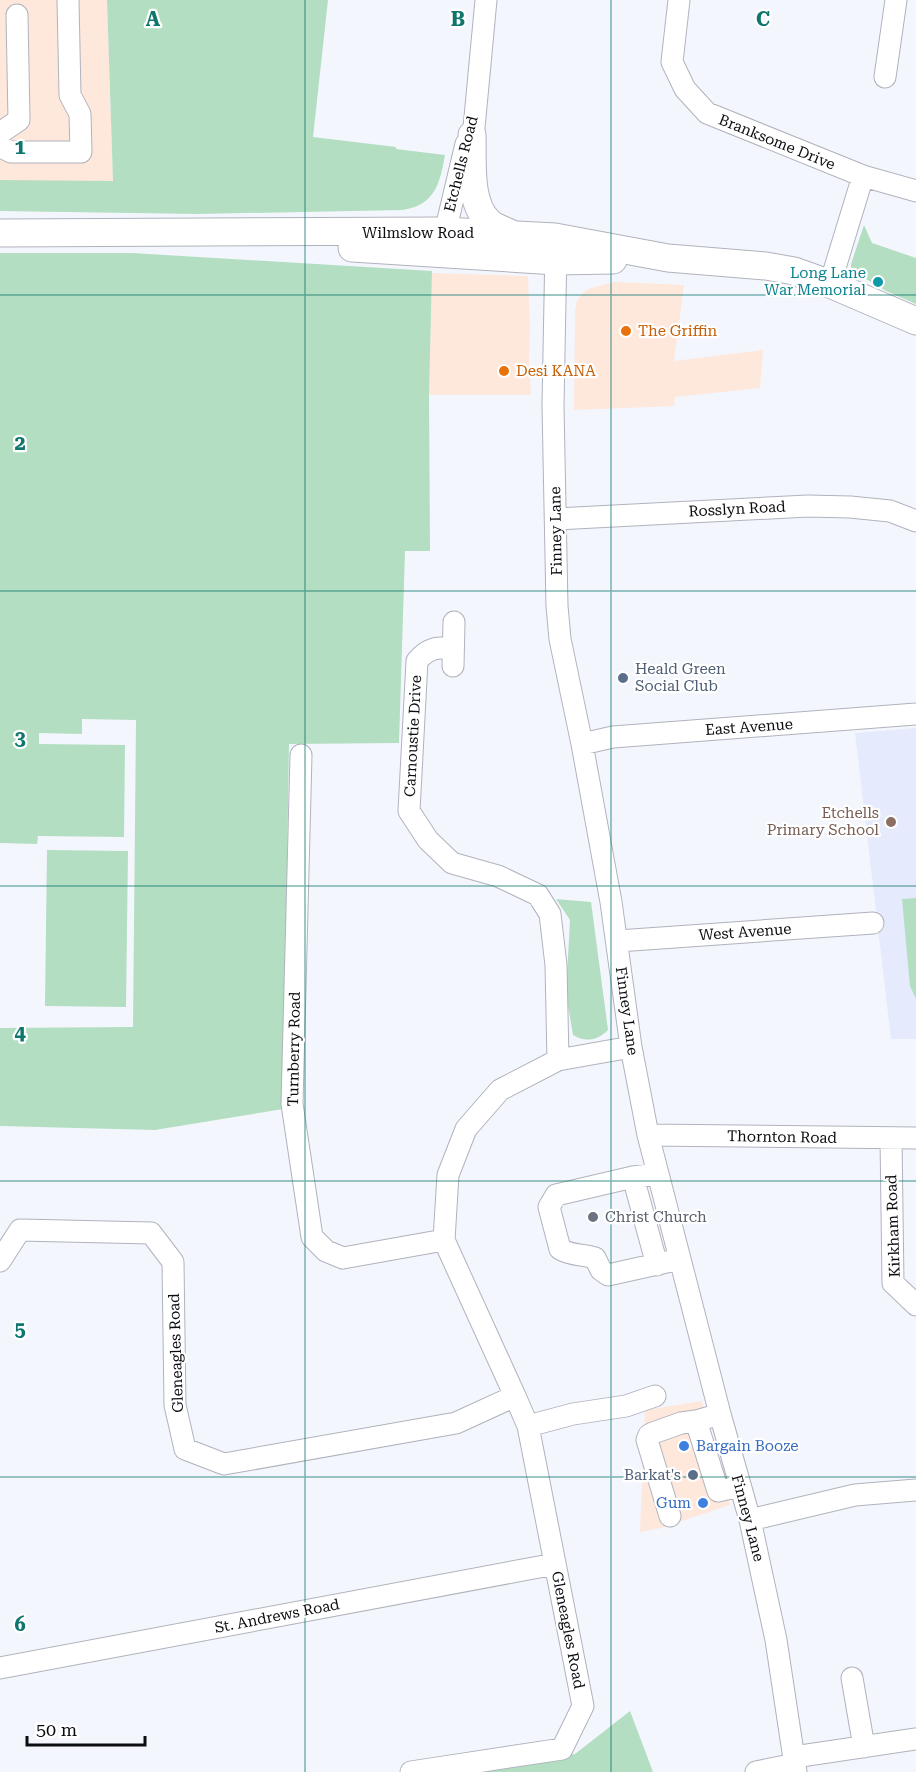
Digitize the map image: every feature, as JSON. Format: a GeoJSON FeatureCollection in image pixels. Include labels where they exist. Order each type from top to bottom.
{"type":"FeatureCollection","features":[{"type":"Feature","properties":{"kind":"main road"},"geometry":{"type":"LineString","coordinates":[[474,122],[474,192],[489,223],[510,233]]}},
{"type":"Feature","properties":{"kind":"main road","name":"Wilmslow Road"},"geometry":{"type":"LineString","coordinates":[[0,233],[166,233],[454,244],[556,249],[766,266],[794,272],[830,284],[916,321]]}},
{"type":"Feature","properties":{"kind":"main road","name":"Wilmslow Road"},"geometry":{"type":"LineString","coordinates":[[454,244],[510,233],[556,249]]}},
{"type":"Feature","properties":{"kind":"street"},"geometry":{"type":"LineString","coordinates":[[0,144],[11,152],[81,152],[80,114],[70,95],[68,0]]}},
{"type":"Feature","properties":{"kind":"street","name":"Etchells Road"},"geometry":{"type":"LineString","coordinates":[[454,244],[474,122],[486,0]]}},
{"type":"Feature","properties":{"kind":"street","name":"Branksome Drive"},"geometry":{"type":"LineString","coordinates":[[679,0],[672,62],[685,89],[706,113],[863,176],[916,191]]}},
{"type":"Feature","properties":{"kind":"street"},"geometry":{"type":"LineString","coordinates":[[885,77],[896,0]]}},
{"type":"Feature","properties":{"kind":"street"},"geometry":{"type":"LineString","coordinates":[[0,133],[19,120],[17,15]]}},
{"type":"Feature","properties":{"kind":"street"},"geometry":{"type":"LineString","coordinates":[[830,284],[863,176]]}},
{"type":"Feature","properties":{"kind":"street","name":"Finney Lane"},"geometry":{"type":"LineString","coordinates":[[556,249],[553,406],[557,606],[560,639],[582,744],[618,941],[631,1047],[648,1135],[720,1414],[750,1520],[776,1640],[795,1764]]}},
{"type":"Feature","properties":{"kind":"street","name":"Rosslyn Road"},"geometry":{"type":"LineString","coordinates":[[556,519],[808,506],[890,511],[916,520]]}},
{"type":"Feature","properties":{"kind":"street","name":"Carnoustie Drive"},"geometry":{"type":"LineString","coordinates":[[454,622],[453,657],[438,647],[425,652],[417,661],[409,811],[428,840],[452,863],[498,876],[538,895],[550,915],[556,965],[558,1060]]}},
{"type":"Feature","properties":{"kind":"street","name":"East Avenue"},"geometry":{"type":"LineString","coordinates":[[582,744],[613,737],[916,714]]}},
{"type":"Feature","properties":{"kind":"street","name":"Turnberry Road"},"geometry":{"type":"LineString","coordinates":[[301,755],[292,1104],[312,1237],[326,1251],[343,1258],[444,1240]]}},
{"type":"Feature","properties":{"kind":"street","name":"West Avenue"},"geometry":{"type":"LineString","coordinates":[[618,941],[873,924]]}},
{"type":"Feature","properties":{"kind":"street","name":"Gleneagles Road"},"geometry":{"type":"LineString","coordinates":[[411,1772],[562,1749],[583,1706],[528,1426],[444,1240],[448,1175],[466,1129],[500,1090],[558,1060],[631,1047]]}},
{"type":"Feature","properties":{"kind":"street","name":"Thornton Road"},"geometry":{"type":"LineString","coordinates":[[648,1135],[916,1138]]}},
{"type":"Feature","properties":{"kind":"street","name":"Kirkham Road"},"geometry":{"type":"LineString","coordinates":[[891,1138],[892,1283],[916,1305]]}},
{"type":"Feature","properties":{"kind":"street"},"geometry":{"type":"LineString","coordinates":[[658,1174],[633,1177],[556,1196],[549,1207],[560,1249],[569,1254],[595,1258],[601,1270],[608,1275],[680,1259]]}},
{"type":"Feature","properties":{"kind":"street"},"geometry":{"type":"LineString","coordinates":[[633,1177],[657,1265]]}},
{"type":"Feature","properties":{"kind":"street","name":"Gleneagles Road"},"geometry":{"type":"LineString","coordinates":[[0,1261],[20,1230],[151,1233],[173,1262],[175,1405],[185,1449],[224,1464],[456,1423],[515,1396]]}},
{"type":"Feature","properties":{"kind":"street"},"geometry":{"type":"LineString","coordinates":[[528,1426],[573,1414],[628,1412],[656,1396]]}},
{"type":"Feature","properties":{"kind":"street"},"geometry":{"type":"LineString","coordinates":[[670,1516],[647,1440],[649,1435],[681,1423],[720,1414]]}},
{"type":"Feature","properties":{"kind":"street"},"geometry":{"type":"LineString","coordinates":[[696,1421],[718,1491],[740,1486]]}},
{"type":"Feature","properties":{"kind":"street"},"geometry":{"type":"LineString","coordinates":[[750,1520],[855,1495],[916,1490]]}},
{"type":"Feature","properties":{"kind":"street","name":"St. Andrews Road"},"geometry":{"type":"LineString","coordinates":[[0,1668],[555,1564]]}},
{"type":"Feature","properties":{"kind":"street"},"geometry":{"type":"LineString","coordinates":[[852,1678],[864,1747]]}},
{"type":"Feature","properties":{"kind":"street"},"geometry":{"type":"LineString","coordinates":[[756,1772],[864,1747],[916,1739]]}},
{"type":"Feature","properties":{"kind":"shaded area"},"geometry":{"type":"Polygon","coordinates":[[[0,0],[107,0],[114,212],[0,211],[0,0]]]}},
{"type":"Feature","properties":{"kind":"shaded area"},"geometry":{"type":"Polygon","coordinates":[[[432,273],[528,276],[531,395],[429,395],[432,273]]]}},
{"type":"Feature","properties":{"kind":"shaded area","name":"The Griffin"},"geometry":{"type":"Polygon","coordinates":[[[615,282],[684,285],[674,361],[763,350],[760,388],[675,397],[674,406],[574,410],[577,300],[591,288],[615,282]]]}},
{"type":"Feature","properties":{"kind":"shaded area","name":"Etchells Primary School"},"geometry":{"type":"Polygon","coordinates":[[[916,728],[916,1039],[891,1039],[855,733],[916,728]]]}},
{"type":"Feature","properties":{"kind":"shaded area"},"geometry":{"type":"Polygon","coordinates":[[[702,1401],[730,1505],[661,1528],[640,1532],[645,1410],[702,1401]]]}},
{"type":"Feature","properties":{"kind":"green space"},"geometry":{"type":"Polygon","coordinates":[[[107,0],[328,0],[313,137],[445,155],[441,175],[434,191],[422,203],[403,210],[197,214],[0,211],[0,180],[113,181],[107,0]]]}},
{"type":"Feature","properties":{"kind":"green space"},"geometry":{"type":"Polygon","coordinates":[[[864,225],[872,243],[916,258],[916,304],[886,291],[851,270],[864,225]]]}},
{"type":"Feature","properties":{"kind":"green space"},"geometry":{"type":"Polygon","coordinates":[[[0,253],[132,253],[432,271],[429,395],[430,551],[405,551],[399,743],[289,744],[283,1109],[155,1130],[0,1126],[0,1028],[133,1027],[136,720],[82,719],[82,734],[39,733],[39,744],[125,745],[124,837],[38,836],[37,844],[0,843],[0,253]]]}},
{"type":"Feature","properties":{"kind":"green space"},"geometry":{"type":"Polygon","coordinates":[[[47,850],[128,851],[126,1007],[45,1006],[47,850]]]}},
{"type":"Feature","properties":{"kind":"green space"},"geometry":{"type":"Polygon","coordinates":[[[916,898],[916,999],[910,986],[902,899],[916,898]]]}},
{"type":"Feature","properties":{"kind":"green space"},"geometry":{"type":"Polygon","coordinates":[[[556,899],[591,902],[608,1030],[596,1038],[587,1040],[573,1035],[566,994],[570,920],[556,899]]]}},
{"type":"Feature","properties":{"kind":"green space"},"geometry":{"type":"Polygon","coordinates":[[[630,1711],[653,1772],[448,1772],[575,1754],[630,1711]]]}},
{"type":"Feature","properties":{"kind":"place","name":"Long Lane War Memorial"},"geometry":{"type":"Point","coordinates":[878,282]}},
{"type":"Feature","properties":{"kind":"place","name":"The Griffin"},"geometry":{"type":"Point","coordinates":[626,331]}},
{"type":"Feature","properties":{"kind":"place","name":"Desi KANA"},"geometry":{"type":"Point","coordinates":[504,371]}},
{"type":"Feature","properties":{"kind":"place","name":"Heald Green Social Club"},"geometry":{"type":"Point","coordinates":[623,678]}},
{"type":"Feature","properties":{"kind":"place","name":"Etchells Primary School"},"geometry":{"type":"Point","coordinates":[891,822]}},
{"type":"Feature","properties":{"kind":"place","name":"Christ Church"},"geometry":{"type":"Point","coordinates":[593,1217]}},
{"type":"Feature","properties":{"kind":"place","name":"Bargain Booze"},"geometry":{"type":"Point","coordinates":[684,1446]}},
{"type":"Feature","properties":{"kind":"place","name":"Barkat's"},"geometry":{"type":"Point","coordinates":[693,1475]}},
{"type":"Feature","properties":{"kind":"place","name":"Gum"},"geometry":{"type":"Point","coordinates":[703,1503]}}]}
